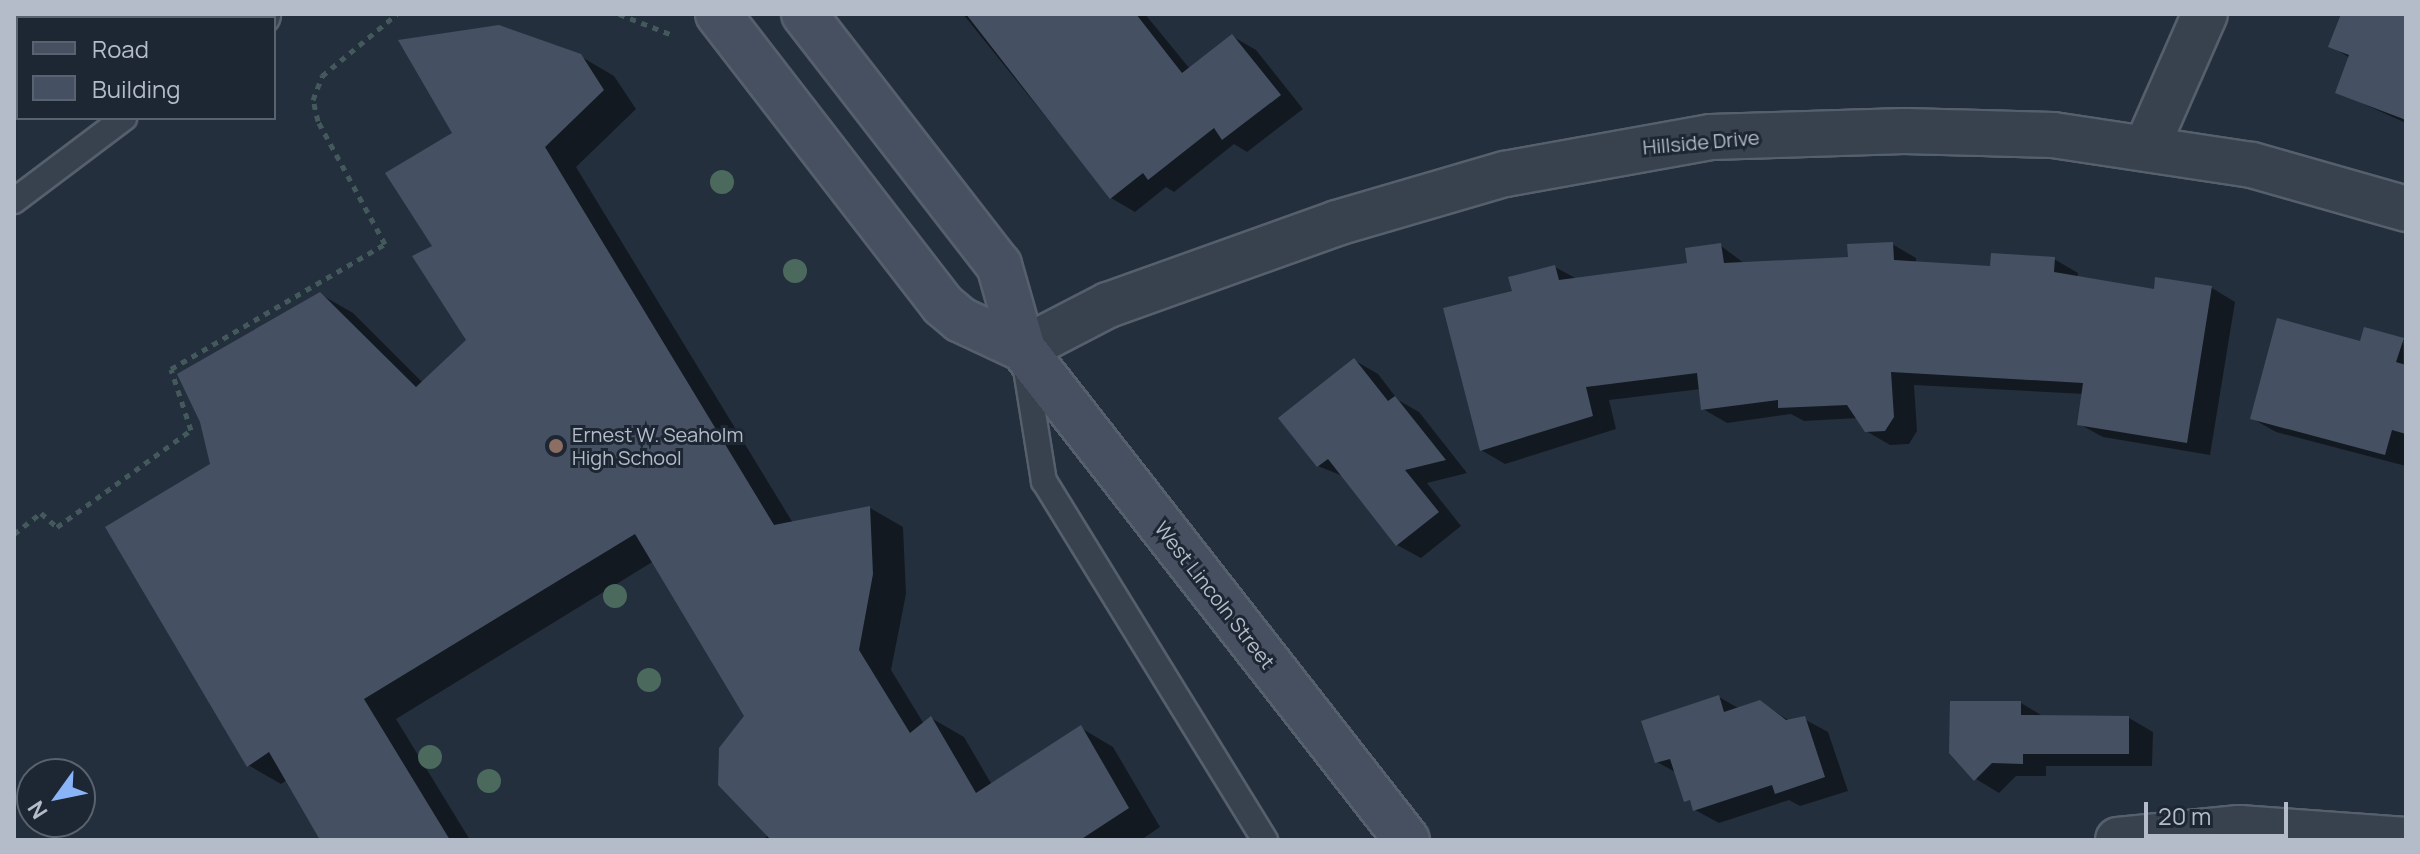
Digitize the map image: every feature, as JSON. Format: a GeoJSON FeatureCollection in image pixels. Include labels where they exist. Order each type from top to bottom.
{"type":"FeatureCollection","features":[{"type":"Feature","properties":{"kind":"street","name":"West Lincoln Street"},"geometry":{"type":"LineString","coordinates":[[718,14],[943,305],[961,320],[1023,349]]}},
{"type":"Feature","properties":{"kind":"street","name":"West Lincoln Street"},"geometry":{"type":"LineString","coordinates":[[804,14],[999,265],[1023,349],[1407,840]]}},
{"type":"Feature","properties":{"kind":"street"},"geometry":{"type":"LineString","coordinates":[[2147,146],[2205,14]]}},
{"type":"Feature","properties":{"kind":"street","name":"Hillside Drive"},"geometry":{"type":"LineString","coordinates":[[1023,349],[1108,305],[1337,223],[1505,174],[1616,150],[1711,137],[1904,131],[2053,135],[2147,146],[2252,165],[2406,209]]}},
{"type":"Feature","properties":{"kind":"street"},"geometry":{"type":"LineString","coordinates":[[2118,840],[2239,828],[2406,840]]}},
{"type":"Feature","properties":{"kind":"lane"},"geometry":{"type":"LineString","coordinates":[[14,201],[121,120]]}},
{"type":"Feature","properties":{"kind":"lane"},"geometry":{"type":"LineString","coordinates":[[1023,349],[1044,481],[1265,840]]}},
{"type":"Feature","properties":{"kind":"path"},"geometry":{"type":"LineString","coordinates":[[14,534],[41,513],[57,527],[191,430],[171,369],[385,244],[318,121],[313,100],[322,76],[397,14]]}},
{"type":"Feature","properties":{"kind":"path"},"geometry":{"type":"LineString","coordinates":[[619,14],[670,34]]}},
{"type":"Feature","properties":{"kind":"building"},"geometry":{"type":"Polygon","coordinates":[[[966,14],[1136,14],[1182,73],[1232,34],[1281,95],[1222,140],[1214,128],[1148,180],[1143,173],[1110,199],[966,14]]]}},
{"type":"Feature","properties":{"kind":"building"},"geometry":{"type":"Polygon","coordinates":[[[2341,14],[2406,14],[2406,120],[2335,93],[2349,55],[2328,47],[2341,14]]]}},
{"type":"Feature","properties":{"kind":"building"},"geometry":{"type":"Polygon","coordinates":[[[499,25],[581,54],[604,90],[545,147],[774,525],[870,506],[873,574],[859,650],[910,733],[931,716],[976,793],[1081,725],[1129,808],[1080,840],[771,840],[718,785],[719,748],[744,716],[635,534],[364,699],[450,840],[320,840],[269,752],[247,767],[105,527],[210,464],[200,422],[177,374],[320,292],[416,387],[466,340],[412,256],[432,246],[385,173],[452,133],[398,40],[499,25]]]}},
{"type":"Feature","properties":{"kind":"building"},"geometry":{"type":"Polygon","coordinates":[[[1893,242],[1894,260],[1990,266],[1991,253],[2055,257],[2054,272],[2154,289],[2155,277],[2212,286],[2187,443],[2077,425],[2083,383],[1891,372],[1894,417],[1885,431],[1865,432],[1847,405],[1778,408],[1778,400],[1701,410],[1697,373],[1586,387],[1593,416],[1480,451],[1443,308],[1512,291],[1508,277],[1555,265],[1559,280],[1687,263],[1685,248],[1721,243],[1724,263],[1848,257],[1847,244],[1893,242]]]}},
{"type":"Feature","properties":{"kind":"building"},"geometry":{"type":"Polygon","coordinates":[[[2277,318],[2360,341],[2364,327],[2404,338],[2396,362],[2406,365],[2406,434],[2392,430],[2385,455],[2250,419],[2277,318]]]}},
{"type":"Feature","properties":{"kind":"building"},"geometry":{"type":"Polygon","coordinates":[[[1354,358],[1388,401],[1395,396],[1446,460],[1405,470],[1439,512],[1396,546],[1328,459],[1317,467],[1278,418],[1354,358]]]}},
{"type":"Feature","properties":{"kind":"building"},"geometry":{"type":"Polygon","coordinates":[[[1719,695],[1724,712],[1760,700],[1786,720],[1805,716],[1825,777],[1775,794],[1772,785],[1693,811],[1690,800],[1684,802],[1670,759],[1655,763],[1641,721],[1719,695]]]}},
{"type":"Feature","properties":{"kind":"building"},"geometry":{"type":"Polygon","coordinates":[[[1950,701],[2021,701],[2021,715],[2129,716],[2129,754],[2023,754],[2023,764],[1992,763],[1974,781],[1949,753],[1950,701]]]}},
{"type":"Feature","properties":{"kind":"place","name":"Ernest W. Seaholm High School"},"geometry":{"type":"Point","coordinates":[556,446]}}]}
